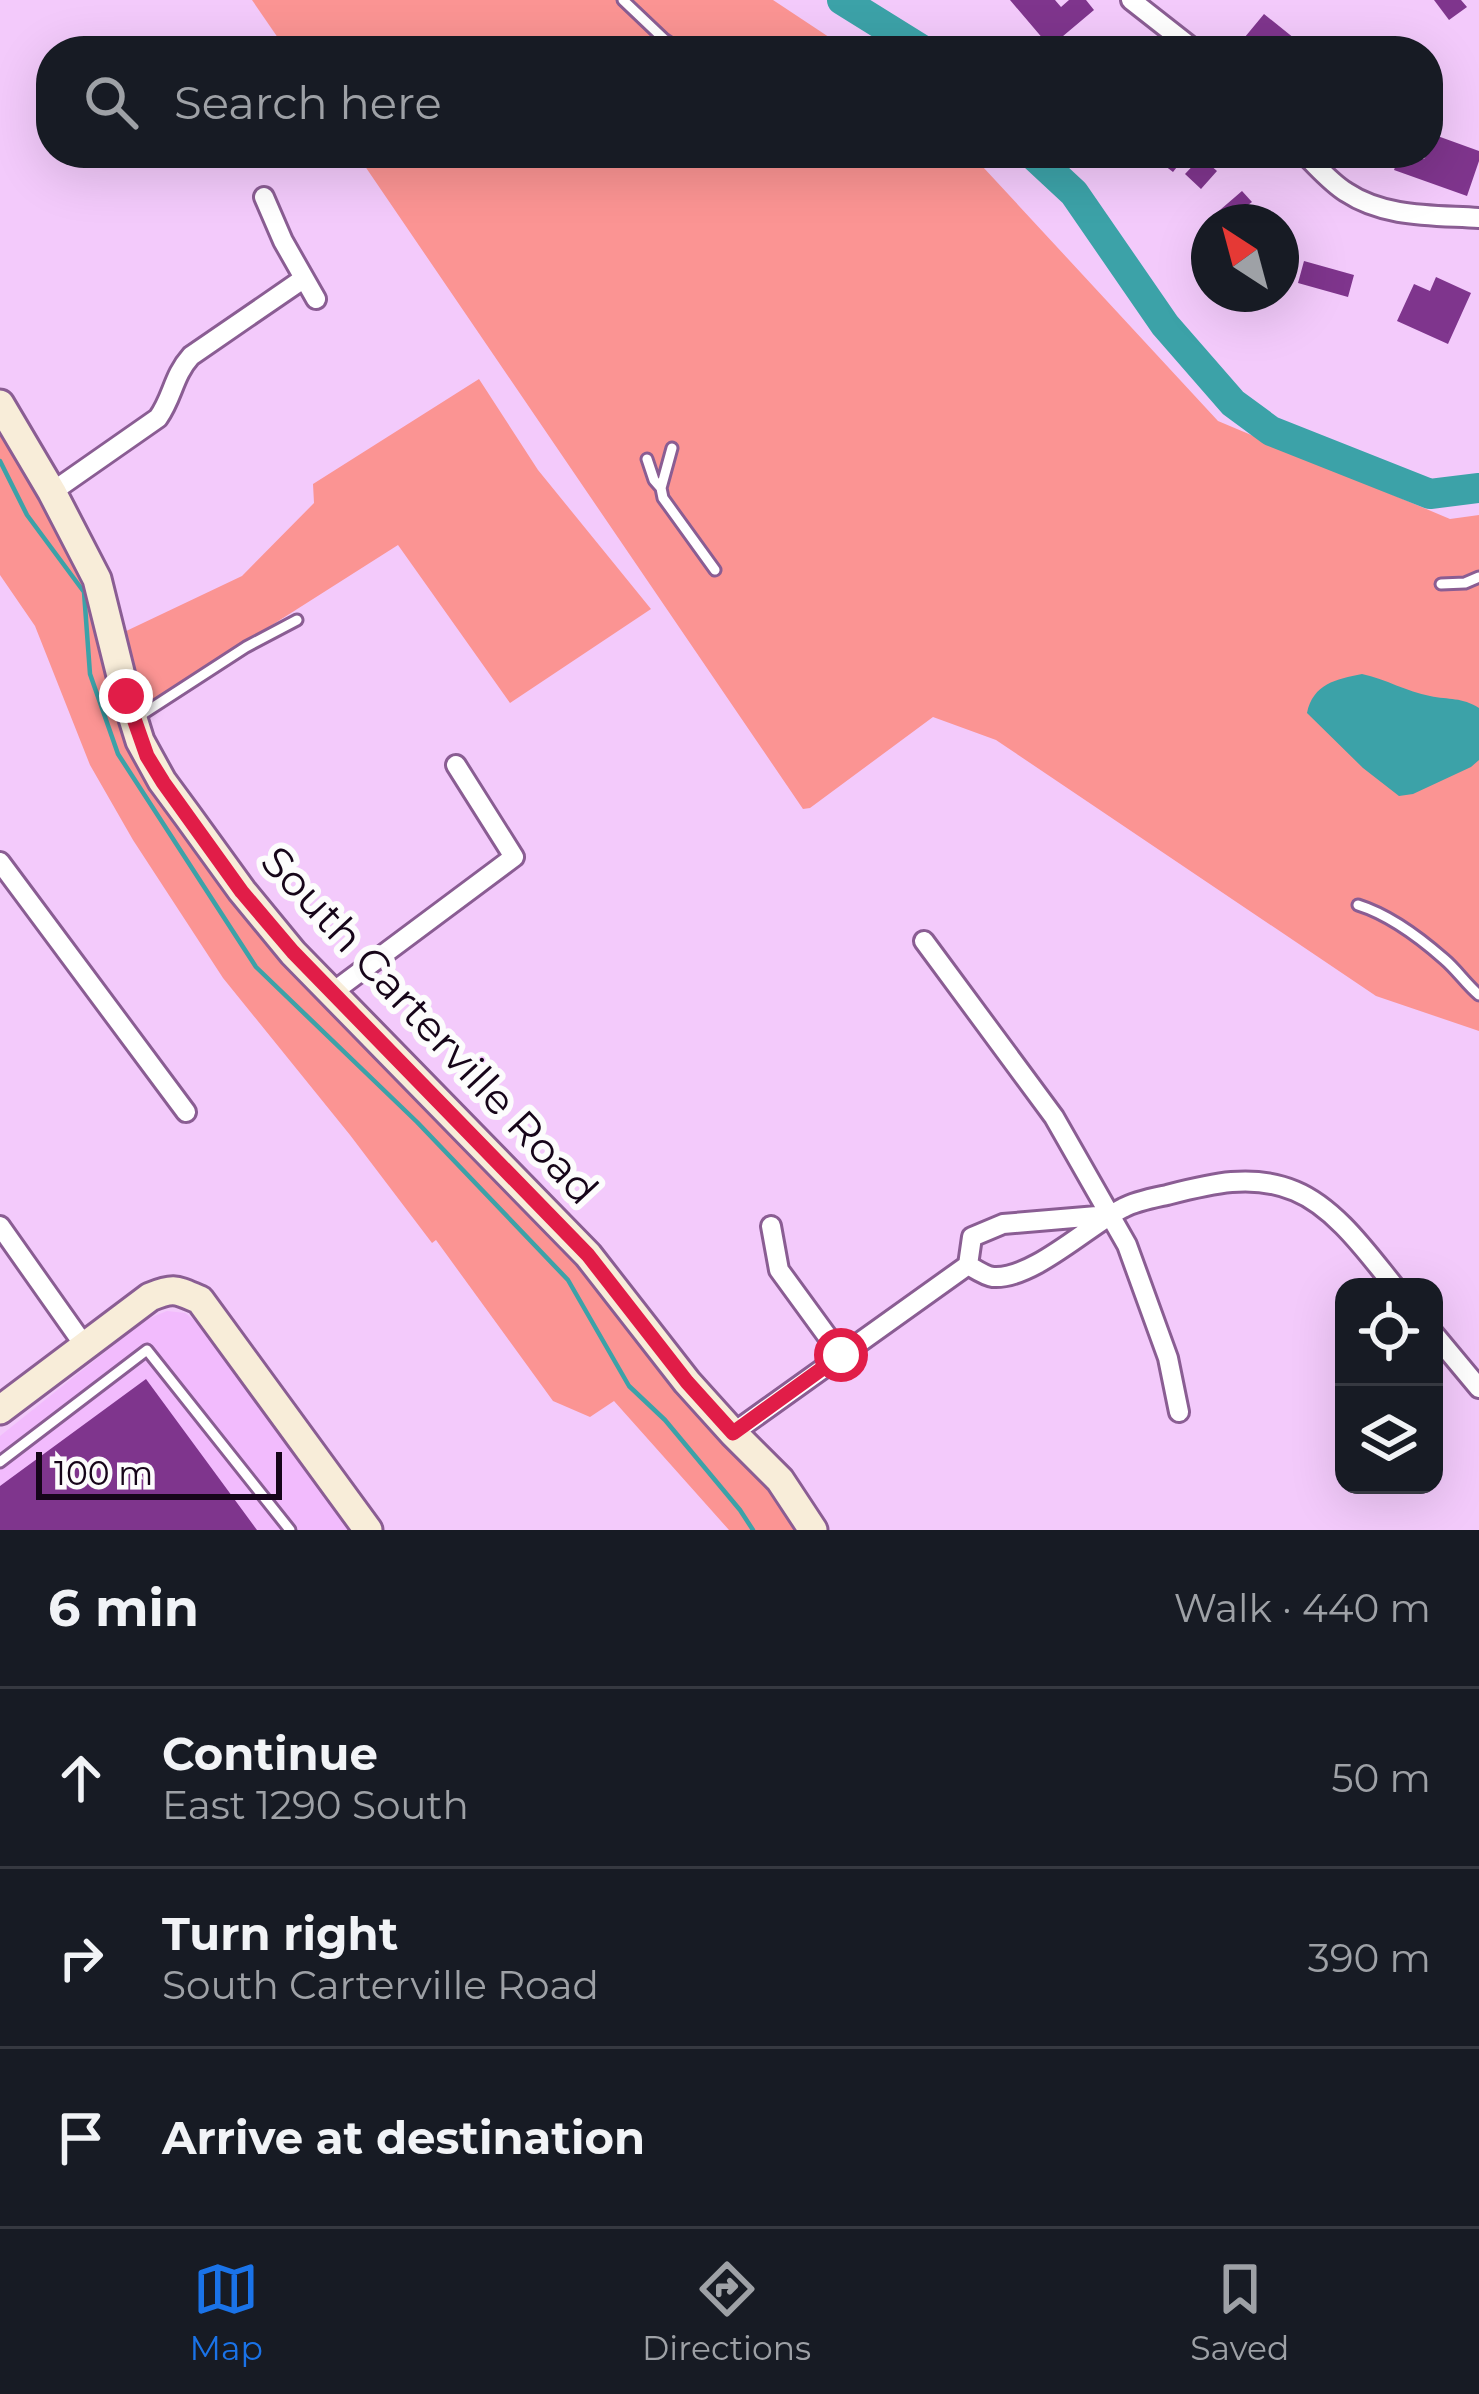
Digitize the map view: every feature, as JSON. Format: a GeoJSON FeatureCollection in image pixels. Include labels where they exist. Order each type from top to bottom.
{"type":"FeatureCollection","features":[{"type":"Feature","properties":{"kind":"street"},"geometry":{"type":"LineString","coordinates":[[1131,0],[1177,36]]}},
{"type":"Feature","properties":{"kind":"street"},"geometry":{"type":"LineString","coordinates":[[1318,168],[1364,202],[1405,213],[1479,218]]}},
{"type":"Feature","properties":{"kind":"street"},"geometry":{"type":"LineString","coordinates":[[264,197],[316,299]]}},
{"type":"Feature","properties":{"kind":"street"},"geometry":{"type":"LineString","coordinates":[[52,493],[158,418],[180,368],[191,356],[303,279]]}},
{"type":"Feature","properties":{"kind":"street","name":"South Carterville Road"},"geometry":{"type":"LineString","coordinates":[[0,404],[97,579],[147,756],[232,878],[293,952],[588,1255],[687,1382],[781,1480],[813,1530]]}},
{"type":"Feature","properties":{"kind":"street"},"geometry":{"type":"LineString","coordinates":[[333,992],[514,857],[456,764]]}},
{"type":"Feature","properties":{"kind":"street"},"geometry":{"type":"LineString","coordinates":[[0,862],[186,1112]]}},
{"type":"Feature","properties":{"kind":"street"},"geometry":{"type":"LineString","coordinates":[[0,902],[20,888]]}},
{"type":"Feature","properties":{"kind":"street"},"geometry":{"type":"LineString","coordinates":[[924,941],[1054,1117],[1127,1244],[1168,1358],[1179,1412]]}},
{"type":"Feature","properties":{"kind":"street"},"geometry":{"type":"LineString","coordinates":[[968,1265],[991,1277],[1018,1271],[1073,1242],[1127,1205],[1231,1180],[1297,1192],[1328,1213],[1388,1278]]}},
{"type":"Feature","properties":{"kind":"street"},"geometry":{"type":"LineString","coordinates":[[733,1433],[968,1265],[972,1237],[1004,1224],[1110,1215]]}},
{"type":"Feature","properties":{"kind":"street"},"geometry":{"type":"LineString","coordinates":[[0,1226],[84,1345]]}},
{"type":"Feature","properties":{"kind":"street"},"geometry":{"type":"LineString","coordinates":[[771,1226],[779,1270],[841,1355]]}},
{"type":"Feature","properties":{"kind":"street"},"geometry":{"type":"LineString","coordinates":[[0,1410],[150,1297],[171,1289],[200,1300],[368,1530]]}},
{"type":"Feature","properties":{"kind":"street"},"geometry":{"type":"LineString","coordinates":[[1443,1345],[1479,1388]]}},
{"type":"Feature","properties":{"kind":"lane"},"geometry":{"type":"LineString","coordinates":[[623,0],[661,36]]}},
{"type":"Feature","properties":{"kind":"lane"},"geometry":{"type":"LineString","coordinates":[[671,448],[663,498],[715,570]]}},
{"type":"Feature","properties":{"kind":"lane"},"geometry":{"type":"LineString","coordinates":[[647,459],[661,488]]}},
{"type":"Feature","properties":{"kind":"lane"},"geometry":{"type":"LineString","coordinates":[[1441,584],[1479,577]]}},
{"type":"Feature","properties":{"kind":"lane"},"geometry":{"type":"LineString","coordinates":[[134,720],[246,646],[297,620]]}},
{"type":"Feature","properties":{"kind":"lane"},"geometry":{"type":"LineString","coordinates":[[1358,905],[1384,914],[1448,962],[1479,995]]}},
{"type":"Feature","properties":{"kind":"lane"},"geometry":{"type":"LineString","coordinates":[[0,1462],[147,1350],[290,1530]]}},
{"type":"Feature","properties":{"kind":"shaded area"},"geometry":{"type":"Polygon","coordinates":[[[252,0],[773,0],[827,36],[277,36],[252,0]]]}},
{"type":"Feature","properties":{"kind":"shaded area"},"geometry":{"type":"Polygon","coordinates":[[[366,168],[984,168],[1218,421],[1450,519],[1479,515],[1479,1031],[1376,996],[996,740],[933,717],[803,809],[366,168]]]}},
{"type":"Feature","properties":{"kind":"shaded area"},"geometry":{"type":"Polygon","coordinates":[[[479,379],[538,470],[651,609],[510,703],[398,545],[140,709],[122,633],[242,576],[314,503],[313,484],[479,379]]]}},
{"type":"Feature","properties":{"kind":"shaded area"},"geometry":{"type":"Polygon","coordinates":[[[0,422],[77,559],[184,827],[538,1210],[767,1478],[801,1530],[729,1530],[614,1401],[590,1417],[553,1401],[436,1240],[432,1243],[223,978],[90,765],[35,626],[0,575],[0,422]]]}},
{"type":"Feature","properties":{"kind":"shaded area"},"geometry":{"type":"Polygon","coordinates":[[[1362,674],[1479,708],[1479,760],[1413,794],[1399,796],[1307,713],[1320,689],[1362,674]]]}},
{"type":"Feature","properties":{"kind":"shaded area"},"geometry":{"type":"Polygon","coordinates":[[[167,1311],[185,1313],[197,1322],[350,1530],[0,1530],[0,1436],[145,1320],[167,1311]]]}},
{"type":"Feature","properties":{"kind":"building"},"geometry":{"type":"Polygon","coordinates":[[[1010,0],[1055,0],[1061,7],[1069,0],[1086,0],[1094,10],[1063,36],[1041,36],[1010,0]]]}},
{"type":"Feature","properties":{"kind":"building"},"geometry":{"type":"Polygon","coordinates":[[[1434,0],[1461,0],[1467,7],[1449,20],[1434,0]]]}},
{"type":"Feature","properties":{"kind":"building"},"geometry":{"type":"Polygon","coordinates":[[[1264,14],[1291,36],[1246,36],[1264,14]]]}},
{"type":"Feature","properties":{"kind":"building"},"geometry":{"type":"Polygon","coordinates":[[[1443,138],[1479,151],[1467,196],[1394,170],[1443,168],[1443,138]]]}},
{"type":"Feature","properties":{"kind":"building"},"geometry":{"type":"Polygon","coordinates":[[[1191,168],[1217,171],[1201,189],[1185,174],[1191,168]]]}},
{"type":"Feature","properties":{"kind":"building"},"geometry":{"type":"Polygon","coordinates":[[[1242,191],[1252,202],[1249,204],[1227,204],[1242,191]]]}},
{"type":"Feature","properties":{"kind":"building"},"geometry":{"type":"Polygon","coordinates":[[[1304,261],[1354,275],[1348,297],[1299,283],[1304,261]]]}},
{"type":"Feature","properties":{"kind":"building"},"geometry":{"type":"Polygon","coordinates":[[[1436,277],[1471,293],[1448,344],[1397,321],[1414,284],[1430,291],[1436,277]]]}},
{"type":"Feature","properties":{"kind":"building"},"geometry":{"type":"Polygon","coordinates":[[[146,1379],[257,1530],[0,1530],[0,1486],[146,1379]]]}},
{"type":"Feature","properties":{"kind":"waterway"},"geometry":{"type":"LineString","coordinates":[[842,0],[900,36]]}},
{"type":"Feature","properties":{"kind":"waterway"},"geometry":{"type":"LineString","coordinates":[[1047,168],[1074,193],[1165,325],[1233,403],[1271,431],[1430,494],[1479,488]]}},
{"type":"Feature","properties":{"kind":"waterway"},"geometry":{"type":"LineString","coordinates":[[0,461],[27,515],[84,592],[90,674],[118,754],[256,967],[417,1122],[568,1280],[629,1386],[665,1420],[753,1530]]}},
{"type":"Feature","properties":{"kind":"route"},"geometry":{"type":"LineString","coordinates":[[126,696],[147,756],[242,892],[293,952],[588,1255],[733,1433],[841,1355]]}}]}
